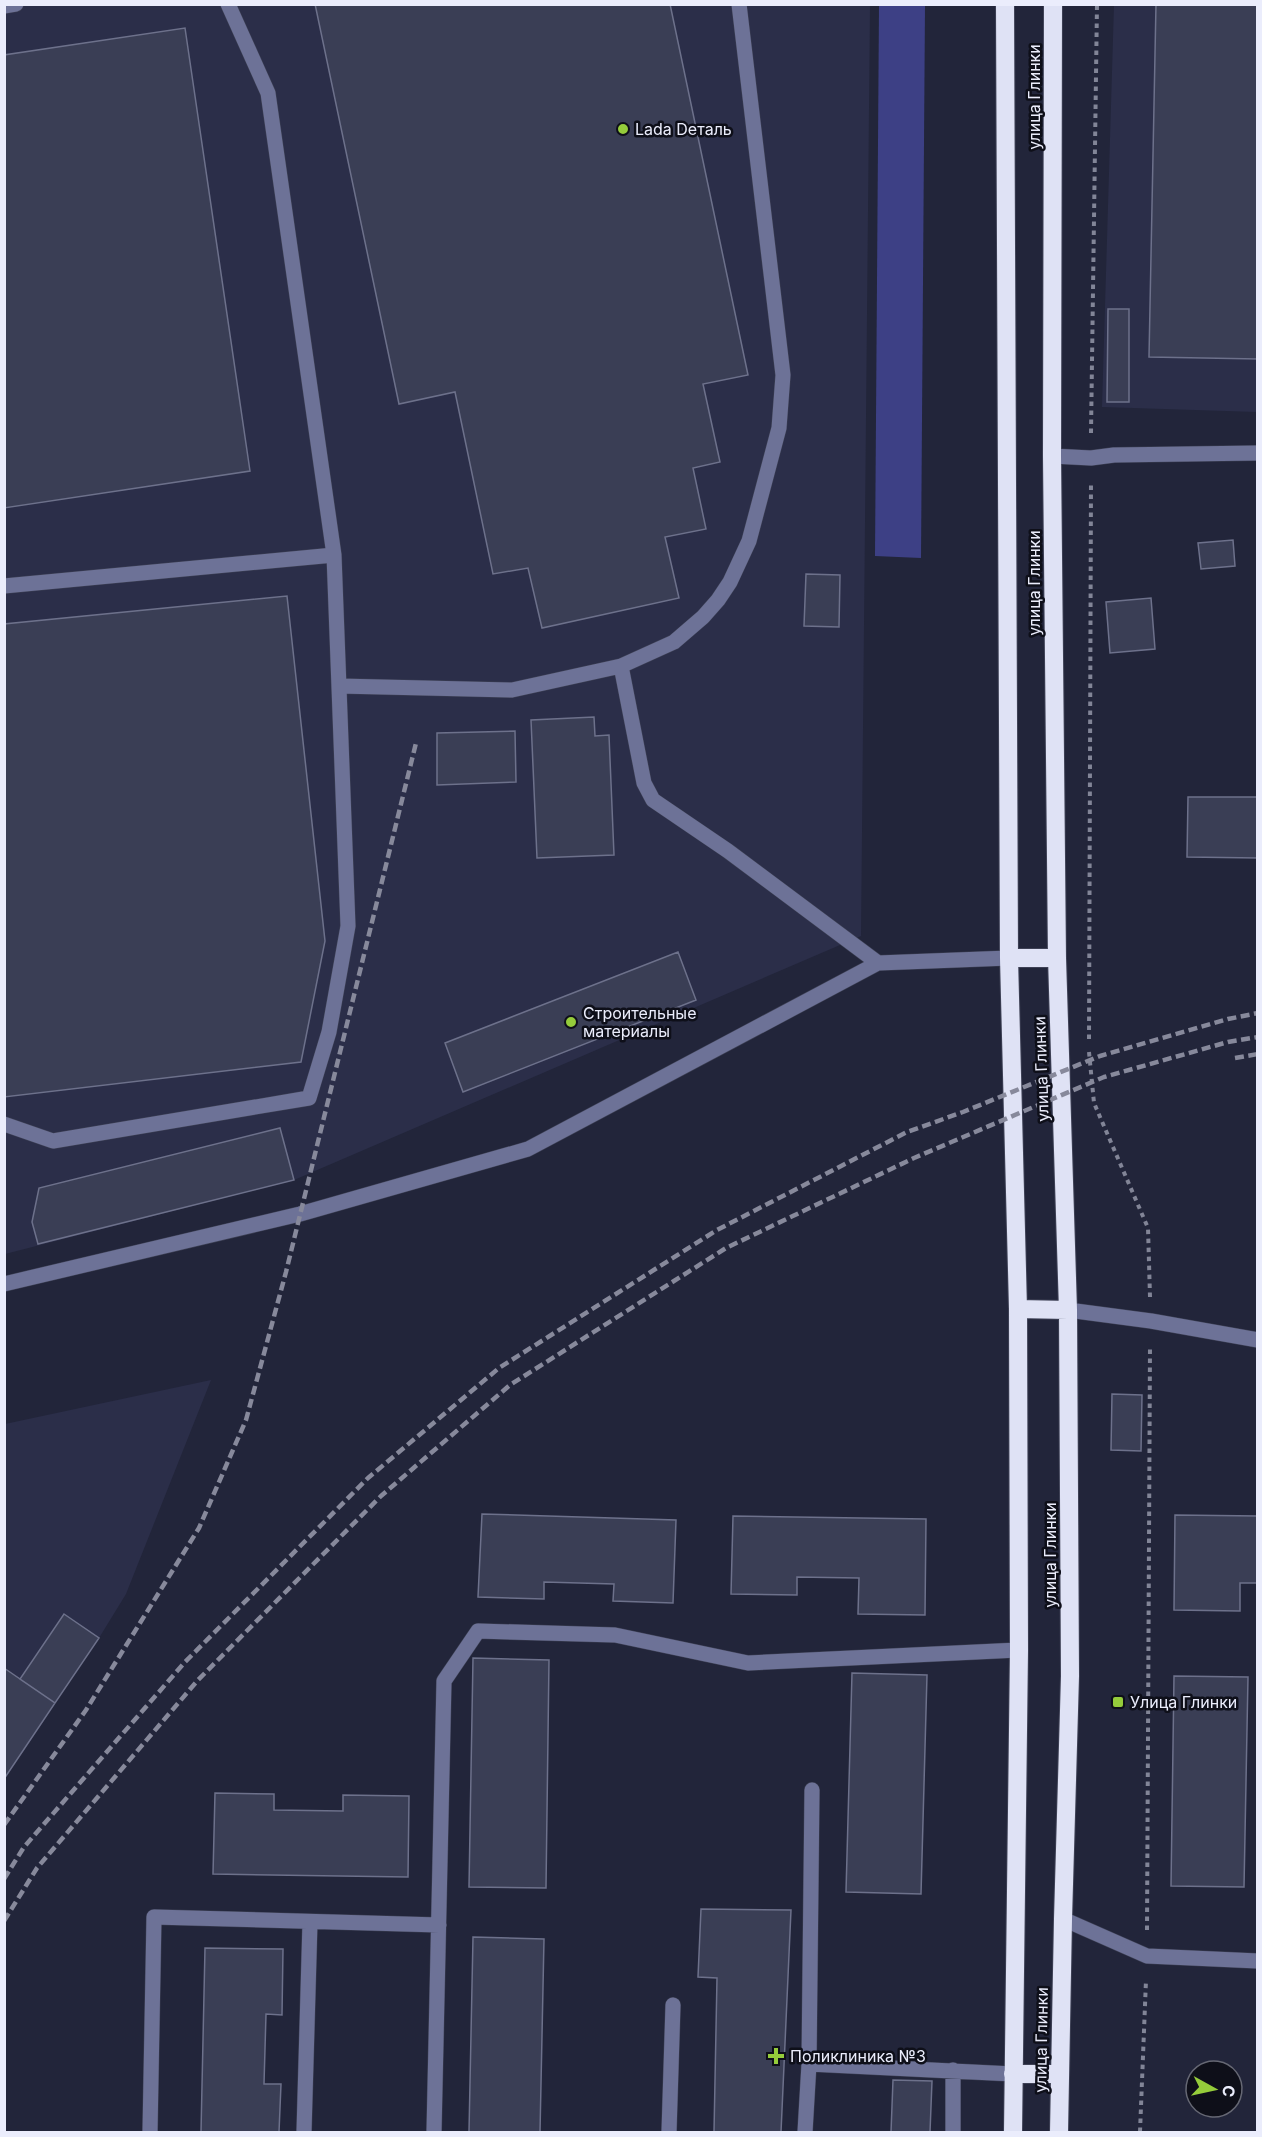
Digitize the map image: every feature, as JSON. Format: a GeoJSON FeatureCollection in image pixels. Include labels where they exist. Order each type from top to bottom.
{"type":"FeatureCollection","features":[{"type":"Feature","properties":{"kind":"highway","name":"улица Глинки"},"geometry":{"type":"LineString","coordinates":[[1005,4],[1009,958],[1018,1310],[1019,1650],[1013,2133]]}},
{"type":"Feature","properties":{"kind":"highway","name":"улица Глинки"},"geometry":{"type":"LineString","coordinates":[[1053,4],[1052,456],[1057,958],[1068,1310],[1070,1676],[1059,2133]]}},
{"type":"Feature","properties":{"kind":"highway"},"geometry":{"type":"LineString","coordinates":[[1009,958],[1057,958]]}},
{"type":"Feature","properties":{"kind":"highway"},"geometry":{"type":"LineString","coordinates":[[1018,1310],[1068,1310]]}},
{"type":"Feature","properties":{"kind":"highway"},"geometry":{"type":"LineString","coordinates":[[1013,2074],[1060,2074]]}},
{"type":"Feature","properties":{"kind":"lane"},"geometry":{"type":"LineString","coordinates":[[4,6],[16,4]]}},
{"type":"Feature","properties":{"kind":"lane"},"geometry":{"type":"LineString","coordinates":[[4,1124],[52,1141],[309,1098],[329,1032],[348,926],[334,555],[268,93],[228,4]]}},
{"type":"Feature","properties":{"kind":"lane"},"geometry":{"type":"LineString","coordinates":[[339,686],[512,690],[621,666],[674,642],[703,617],[730,582],[749,541],[779,428],[783,375],[739,4]]}},
{"type":"Feature","properties":{"kind":"lane"},"geometry":{"type":"LineString","coordinates":[[1052,456],[1091,458],[1114,455],[1257,453]]}},
{"type":"Feature","properties":{"kind":"lane"},"geometry":{"type":"LineString","coordinates":[[4,586],[334,555]]}},
{"type":"Feature","properties":{"kind":"lane"},"geometry":{"type":"LineString","coordinates":[[621,666],[644,783],[653,800],[728,851],[878,963]]}},
{"type":"Feature","properties":{"kind":"lane"},"geometry":{"type":"LineString","coordinates":[[4,1284],[300,1214],[528,1149],[878,963],[1009,958]]}},
{"type":"Feature","properties":{"kind":"lane"},"geometry":{"type":"LineString","coordinates":[[1068,1310],[1151,1321],[1257,1340]]}},
{"type":"Feature","properties":{"kind":"lane"},"geometry":{"type":"LineString","coordinates":[[434,2133],[444,1681],[478,1631],[615,1635],[748,1663],[1019,1650]]}},
{"type":"Feature","properties":{"kind":"lane"},"geometry":{"type":"LineString","coordinates":[[805,2133],[809,2064],[812,1790]]}},
{"type":"Feature","properties":{"kind":"lane"},"geometry":{"type":"LineString","coordinates":[[150,2133],[154,1917],[439,1925]]}},
{"type":"Feature","properties":{"kind":"lane"},"geometry":{"type":"LineString","coordinates":[[1063,1919],[1147,1956],[1257,1961]]}},
{"type":"Feature","properties":{"kind":"lane"},"geometry":{"type":"LineString","coordinates":[[304,2133],[310,1922]]}},
{"type":"Feature","properties":{"kind":"lane"},"geometry":{"type":"LineString","coordinates":[[669,2133],[673,2005]]}},
{"type":"Feature","properties":{"kind":"lane"},"geometry":{"type":"LineString","coordinates":[[809,2064],[1013,2074]]}},
{"type":"Feature","properties":{"kind":"lane"},"geometry":{"type":"LineString","coordinates":[[953,2070],[953,2133]]}},
{"type":"Feature","properties":{"kind":"path"},"geometry":{"type":"LineString","coordinates":[[1097,4],[1091,458],[1089,1048],[1094,1103],[1148,1228],[1151,1321],[1147,1956],[1140,2133]]}},
{"type":"Feature","properties":{"kind":"shaded area"},"geometry":{"type":"Polygon","coordinates":[[[5,5],[870,5],[861,936],[294,1180],[5,1254],[5,5]]]}},
{"type":"Feature","properties":{"kind":"shaded area"},"geometry":{"type":"Polygon","coordinates":[[[879,5],[925,5],[921,558],[875,556],[879,5]]]}},
{"type":"Feature","properties":{"kind":"shaded area"},"geometry":{"type":"Polygon","coordinates":[[[1114,5],[1257,5],[1257,412],[1102,407],[1114,5]]]}},
{"type":"Feature","properties":{"kind":"shaded area"},"geometry":{"type":"Polygon","coordinates":[[[211,1380],[126,1594],[5,1779],[5,1424],[211,1380]]]}},
{"type":"Feature","properties":{"kind":"building"},"geometry":{"type":"Polygon","coordinates":[[[315,4],[670,4],[748,375],[703,384],[720,462],[693,468],[706,529],[665,537],[679,598],[542,628],[528,568],[493,574],[455,392],[399,404],[315,4]]]}},
{"type":"Feature","properties":{"kind":"building"},"geometry":{"type":"Polygon","coordinates":[[[1156,4],[1258,4],[1258,359],[1149,357],[1156,4]]]}},
{"type":"Feature","properties":{"kind":"building"},"geometry":{"type":"Polygon","coordinates":[[[185,28],[250,471],[4,508],[4,55],[185,28]]]}},
{"type":"Feature","properties":{"kind":"building"},"geometry":{"type":"Polygon","coordinates":[[[1108,309],[1129,309],[1129,402],[1107,402],[1108,309]]]}},
{"type":"Feature","properties":{"kind":"building"},"geometry":{"type":"Polygon","coordinates":[[[1233,540],[1235,566],[1201,569],[1198,543],[1233,540]]]}},
{"type":"Feature","properties":{"kind":"building"},"geometry":{"type":"Polygon","coordinates":[[[806,574],[840,575],[839,627],[804,626],[806,574]]]}},
{"type":"Feature","properties":{"kind":"building"},"geometry":{"type":"Polygon","coordinates":[[[287,596],[325,941],[301,1062],[4,1097],[4,624],[287,596]]]}},
{"type":"Feature","properties":{"kind":"building"},"geometry":{"type":"Polygon","coordinates":[[[1151,598],[1155,649],[1110,653],[1106,602],[1151,598]]]}},
{"type":"Feature","properties":{"kind":"building"},"geometry":{"type":"Polygon","coordinates":[[[594,717],[595,736],[609,735],[614,855],[537,858],[531,720],[594,717]]]}},
{"type":"Feature","properties":{"kind":"building"},"geometry":{"type":"Polygon","coordinates":[[[515,731],[516,782],[437,785],[437,733],[515,731]]]}},
{"type":"Feature","properties":{"kind":"building"},"geometry":{"type":"Polygon","coordinates":[[[1188,797],[1258,797],[1258,858],[1187,857],[1188,797]]]}},
{"type":"Feature","properties":{"kind":"building","name":"Строительные материалы"},"geometry":{"type":"Polygon","coordinates":[[[678,952],[696,1000],[463,1092],[445,1043],[678,952]]]}},
{"type":"Feature","properties":{"kind":"building"},"geometry":{"type":"Polygon","coordinates":[[[280,1128],[294,1180],[38,1244],[32,1222],[39,1188],[280,1128]]]}},
{"type":"Feature","properties":{"kind":"building"},"geometry":{"type":"Polygon","coordinates":[[[1112,1394],[1142,1395],[1141,1451],[1111,1450],[1112,1394]]]}},
{"type":"Feature","properties":{"kind":"building"},"geometry":{"type":"Polygon","coordinates":[[[482,1514],[676,1520],[673,1603],[613,1601],[614,1584],[544,1582],[544,1599],[478,1597],[482,1514]]]}},
{"type":"Feature","properties":{"kind":"building"},"geometry":{"type":"Polygon","coordinates":[[[1175,1515],[1258,1516],[1258,1583],[1240,1583],[1240,1611],[1174,1610],[1175,1515]]]}},
{"type":"Feature","properties":{"kind":"building"},"geometry":{"type":"Polygon","coordinates":[[[733,1516],[926,1519],[925,1615],[858,1614],[859,1578],[797,1577],[797,1595],[731,1594],[733,1516]]]}},
{"type":"Feature","properties":{"kind":"building"},"geometry":{"type":"Polygon","coordinates":[[[64,1614],[99,1638],[55,1703],[20,1679],[64,1614]]]}},
{"type":"Feature","properties":{"kind":"building"},"geometry":{"type":"Polygon","coordinates":[[[473,1658],[549,1660],[546,1888],[469,1887],[473,1658]]]}},
{"type":"Feature","properties":{"kind":"building"},"geometry":{"type":"Polygon","coordinates":[[[4,1668],[55,1703],[4,1779],[4,1668]]]}},
{"type":"Feature","properties":{"kind":"building"},"geometry":{"type":"Polygon","coordinates":[[[852,1673],[927,1675],[921,1894],[846,1892],[852,1673]]]}},
{"type":"Feature","properties":{"kind":"building"},"geometry":{"type":"Polygon","coordinates":[[[1174,1676],[1248,1677],[1244,1887],[1171,1886],[1174,1676]]]}},
{"type":"Feature","properties":{"kind":"building"},"geometry":{"type":"Polygon","coordinates":[[[215,1793],[274,1794],[274,1810],[343,1811],[343,1795],[409,1796],[408,1877],[213,1874],[215,1793]]]}},
{"type":"Feature","properties":{"kind":"building"},"geometry":{"type":"Polygon","coordinates":[[[701,1909],[791,1910],[781,2132],[714,2132],[717,1978],[698,1977],[701,1909]]]}},
{"type":"Feature","properties":{"kind":"building"},"geometry":{"type":"Polygon","coordinates":[[[473,1937],[544,1939],[540,2132],[469,2132],[473,1937]]]}},
{"type":"Feature","properties":{"kind":"building"},"geometry":{"type":"Polygon","coordinates":[[[205,1948],[283,1949],[282,2015],[266,2014],[264,2084],[281,2084],[279,2132],[201,2132],[205,1948]]]}},
{"type":"Feature","properties":{"kind":"building"},"geometry":{"type":"Polygon","coordinates":[[[893,2080],[932,2081],[930,2132],[891,2132],[893,2080]]]}},
{"type":"Feature","properties":{"kind":"railway"},"geometry":{"type":"LineString","coordinates":[[4,1825],[86,1710],[199,1528],[246,1420],[286,1272],[416,743]]}},
{"type":"Feature","properties":{"kind":"railway"},"geometry":{"type":"LineString","coordinates":[[4,1879],[24,1847],[185,1662],[368,1478],[499,1368],[717,1230],[907,1132],[963,1112],[1100,1056],[1228,1019],[1258,1013]]}},
{"type":"Feature","properties":{"kind":"railway"},"geometry":{"type":"LineString","coordinates":[[4,1921],[37,1868],[198,1680],[381,1496],[510,1385],[726,1248],[914,1158],[1104,1077],[1228,1042],[1258,1037]]}},
{"type":"Feature","properties":{"kind":"railway"},"geometry":{"type":"LineString","coordinates":[[1235,1058],[1258,1054]]}},
{"type":"Feature","properties":{"kind":"place","name":"Lada Dеталь"},"geometry":{"type":"Point","coordinates":[623,129]}},
{"type":"Feature","properties":{"kind":"place","name":"Строительные материалы"},"geometry":{"type":"Point","coordinates":[571,1022]}},
{"type":"Feature","properties":{"kind":"place","name":"Улица Глинки"},"geometry":{"type":"Point","coordinates":[1118,1702]}},
{"type":"Feature","properties":{"kind":"place","name":"Поликлиника №3"},"geometry":{"type":"Point","coordinates":[776,2056]}}]}
